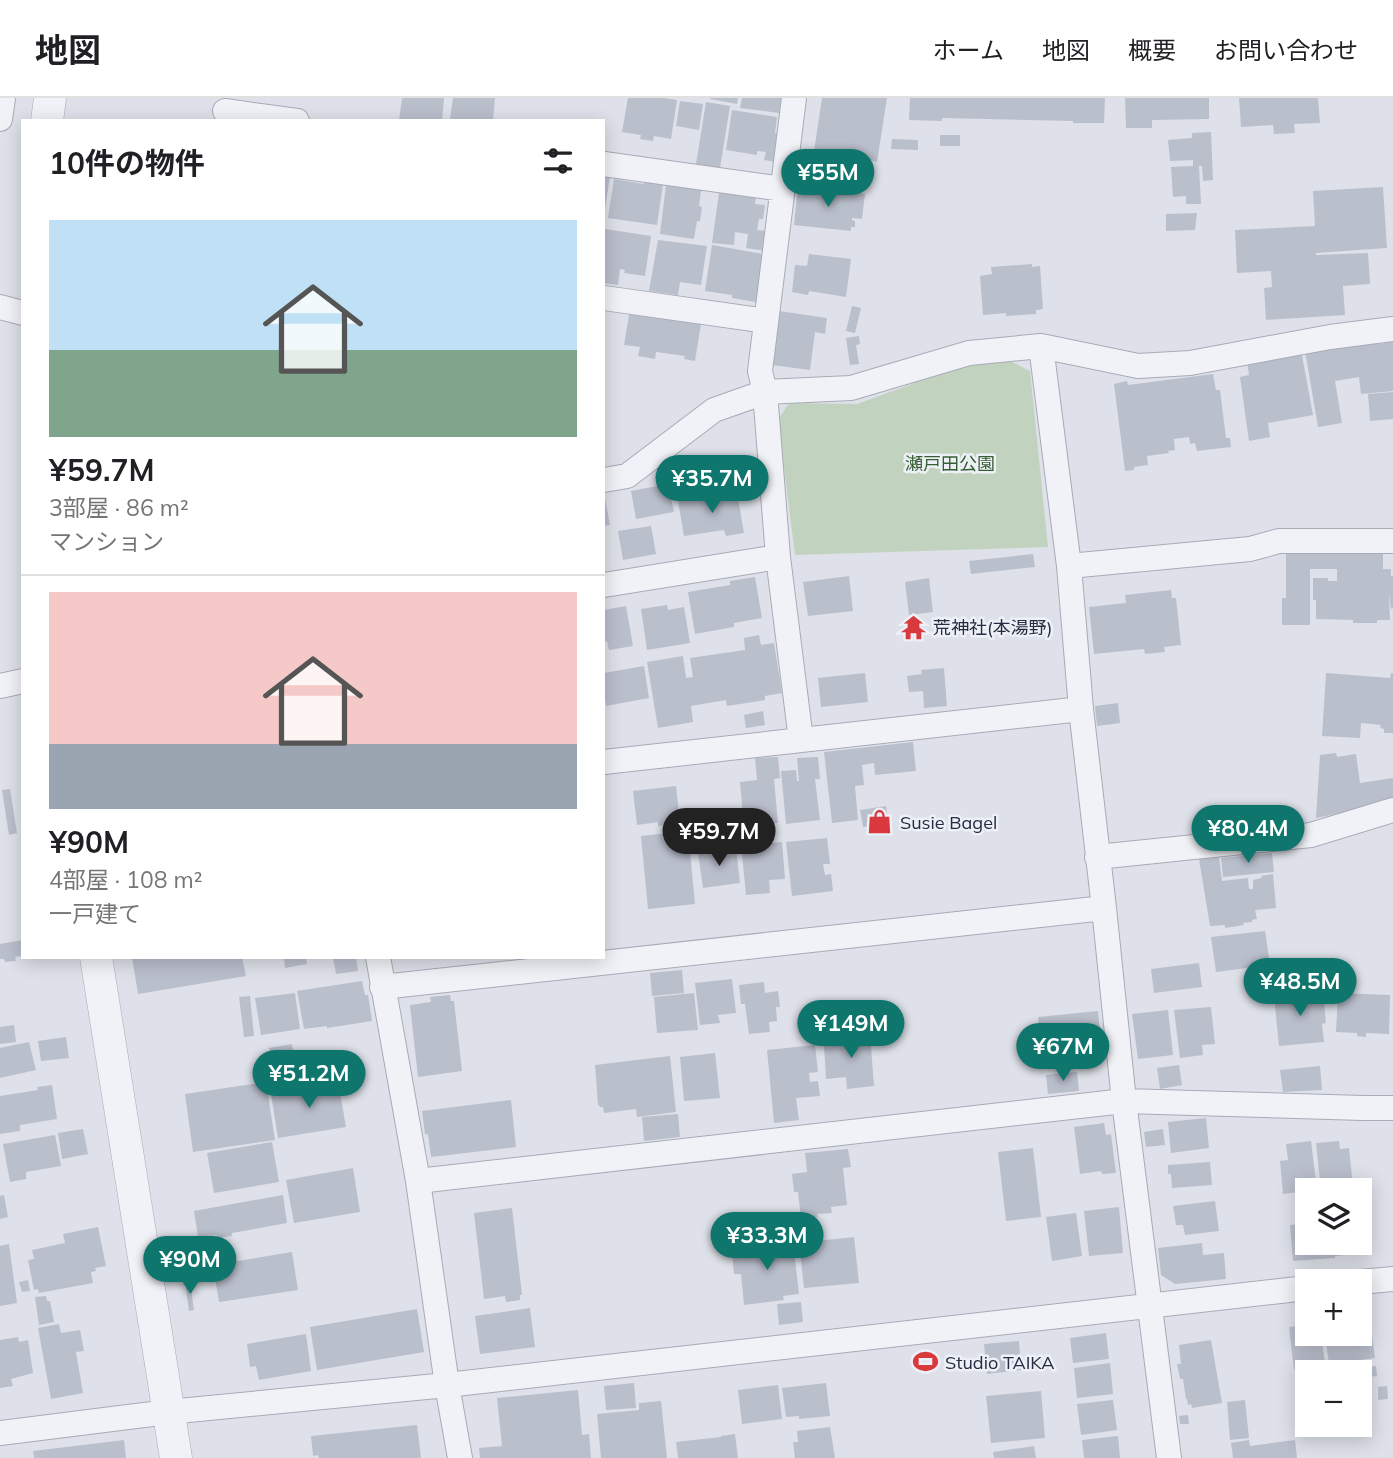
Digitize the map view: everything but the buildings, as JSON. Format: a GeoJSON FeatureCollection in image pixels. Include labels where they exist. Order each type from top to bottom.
{"type":"FeatureCollection","features":[{"type":"Feature","properties":{"kind":"street"},"geometry":{"type":"LineString","coordinates":[[0,119],[3,98]]}},
{"type":"Feature","properties":{"kind":"street"},"geometry":{"type":"LineString","coordinates":[[47,119],[50,98]]}},
{"type":"Feature","properties":{"kind":"street"},"geometry":{"type":"LineString","coordinates":[[794,98],[760,371],[765,392],[778,557],[801,740]]}},
{"type":"Feature","properties":{"kind":"street"},"geometry":{"type":"LineString","coordinates":[[224,110],[284,119]]}},
{"type":"Feature","properties":{"kind":"street"},"geometry":{"type":"LineString","coordinates":[[605,164],[783,189]]}},
{"type":"Feature","properties":{"kind":"street"},"geometry":{"type":"LineString","coordinates":[[605,298],[766,321]]}},
{"type":"Feature","properties":{"kind":"street"},"geometry":{"type":"LineString","coordinates":[[0,307],[21,312]]}},
{"type":"Feature","properties":{"kind":"street"},"geometry":{"type":"LineString","coordinates":[[605,480],[627,476],[714,410],[765,392],[851,388],[969,353],[1041,346],[1138,366],[1190,363],[1330,337],[1393,329]]}},
{"type":"Feature","properties":{"kind":"street"},"geometry":{"type":"LineString","coordinates":[[1041,346],[1069,566],[1081,709],[1124,1101],[1169,1458]]}},
{"type":"Feature","properties":{"kind":"street"},"geometry":{"type":"LineString","coordinates":[[1069,566],[1250,549],[1279,541],[1393,541]]}},
{"type":"Feature","properties":{"kind":"street"},"geometry":{"type":"LineString","coordinates":[[605,586],[778,557]]}},
{"type":"Feature","properties":{"kind":"street"},"geometry":{"type":"LineString","coordinates":[[0,686],[21,681]]}},
{"type":"Feature","properties":{"kind":"street"},"geometry":{"type":"LineString","coordinates":[[605,762],[1081,709]]}},
{"type":"Feature","properties":{"kind":"street"},"geometry":{"type":"LineString","coordinates":[[1097,857],[1311,835],[1393,810]]}},
{"type":"Feature","properties":{"kind":"street"},"geometry":{"type":"LineString","coordinates":[[382,987],[1104,908]]}},
{"type":"Feature","properties":{"kind":"street"},"geometry":{"type":"LineString","coordinates":[[96,959],[176,1458]]}},
{"type":"Feature","properties":{"kind":"street"},"geometry":{"type":"LineString","coordinates":[[378,959],[418,1181],[460,1458]]}},
{"type":"Feature","properties":{"kind":"street"},"geometry":{"type":"LineString","coordinates":[[418,1181],[1124,1101],[1393,1108]]}},
{"type":"Feature","properties":{"kind":"street"},"geometry":{"type":"LineString","coordinates":[[1372,1281],[1393,1279]]}},
{"type":"Feature","properties":{"kind":"street"},"geometry":{"type":"LineString","coordinates":[[0,1433],[168,1412],[447,1385],[1295,1289]]}},
{"type":"Feature","properties":{"kind":"green space","name":"瀬戸田公園"},"geometry":{"type":"Polygon","coordinates":[[[1010,361],[1030,371],[1048,547],[795,555],[778,420],[789,403],[857,404],[967,364],[1010,361]]]}},
{"type":"Feature","properties":{"kind":"place","name":"荒神社(本湯野)"},"geometry":{"type":"Point","coordinates":[913,627]}},
{"type":"Feature","properties":{"kind":"place","name":"Susie Bagel"},"geometry":{"type":"Point","coordinates":[880,822]}},
{"type":"Feature","properties":{"kind":"place","name":"Studio TAIKA"},"geometry":{"type":"Point","coordinates":[925,1362]}}]}
